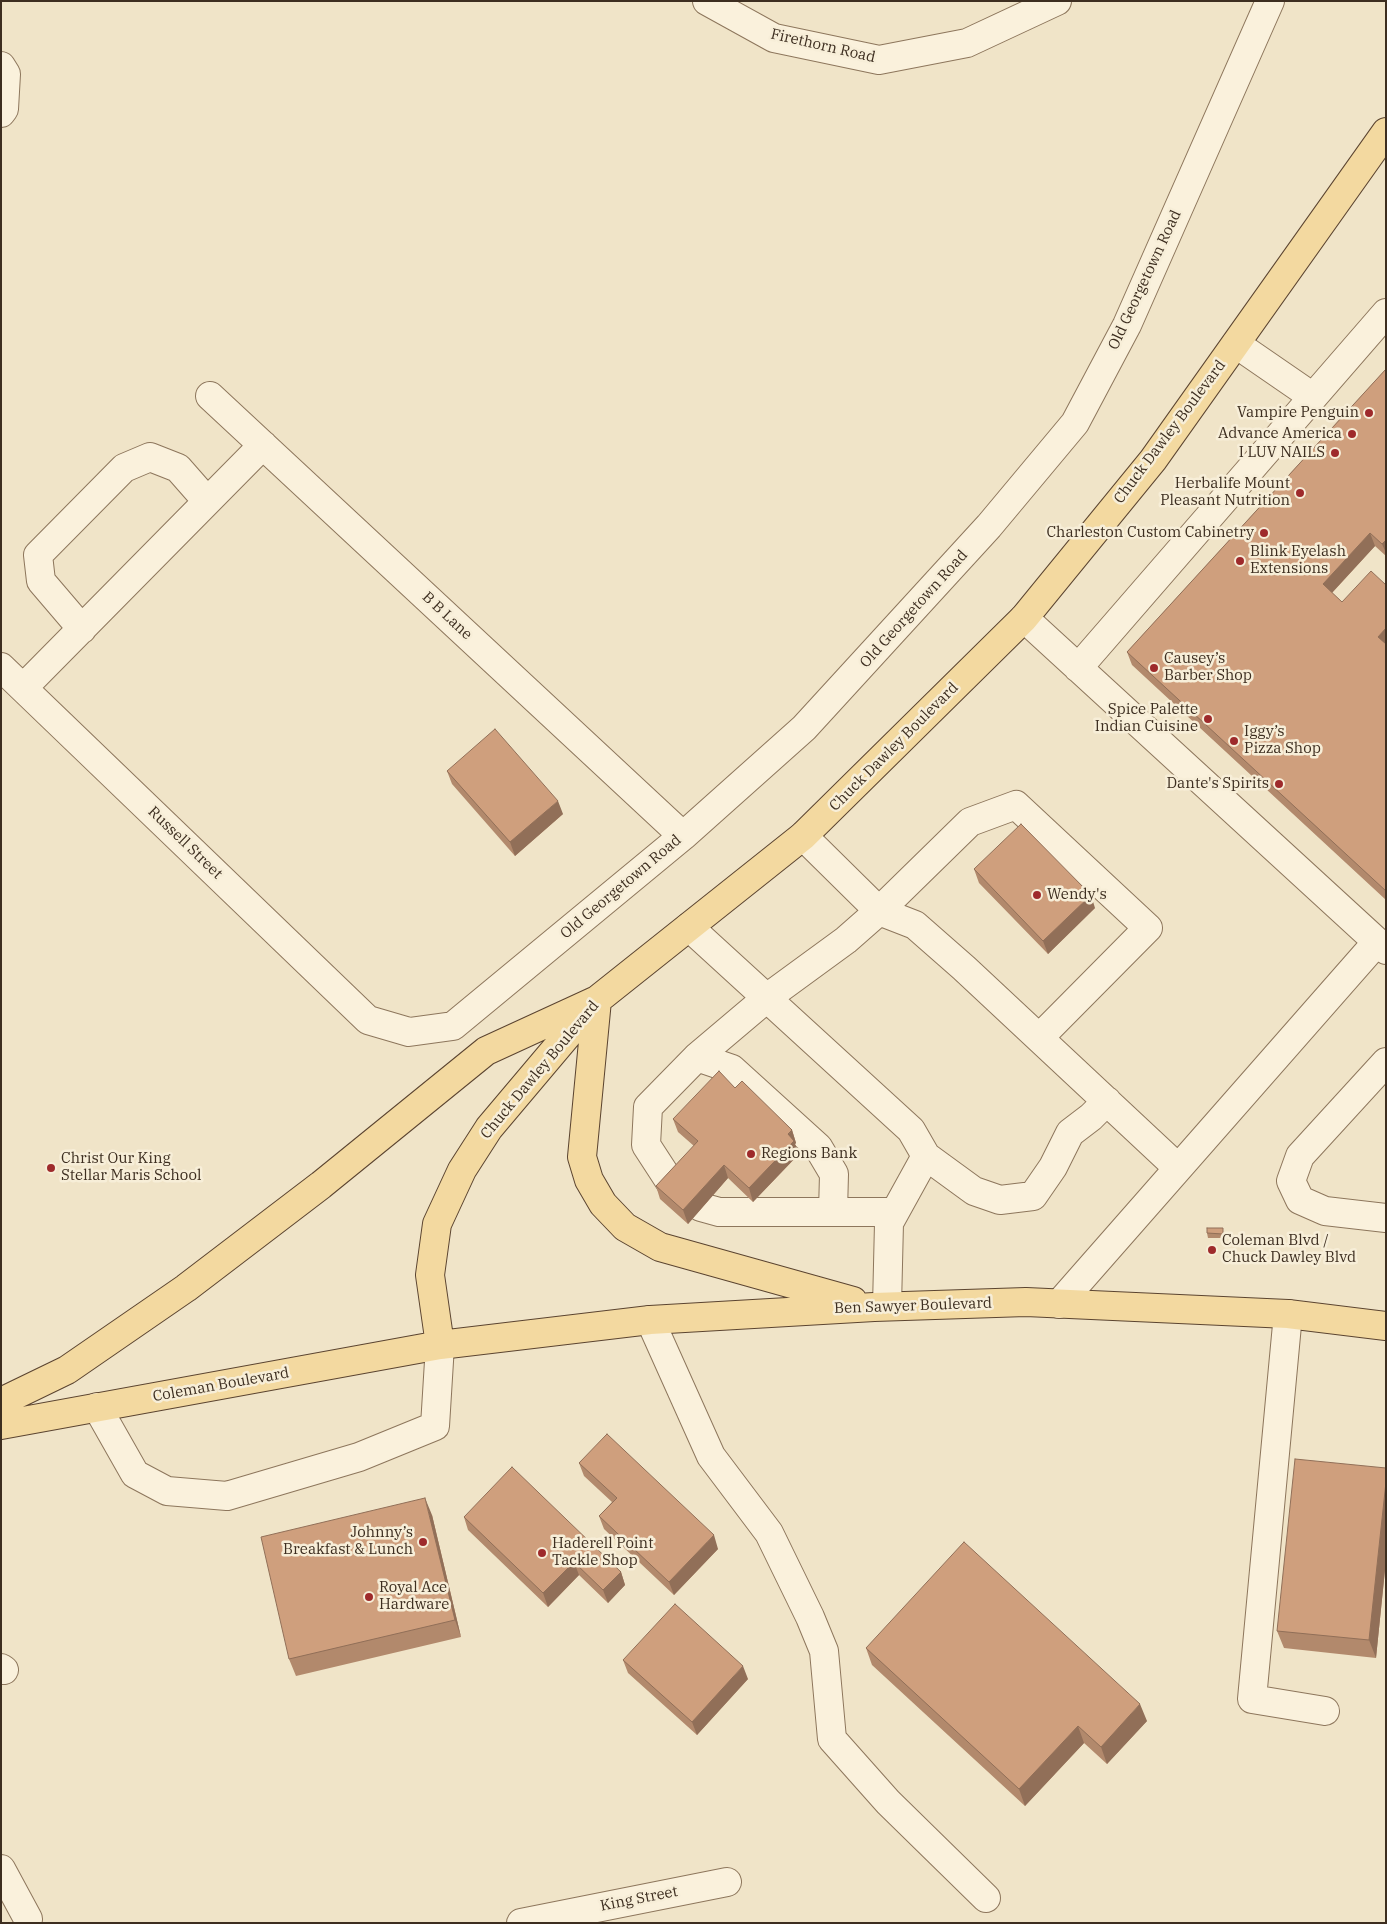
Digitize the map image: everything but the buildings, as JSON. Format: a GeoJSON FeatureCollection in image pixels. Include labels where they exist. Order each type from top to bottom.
{"type":"FeatureCollection","features":[{"type":"Feature","properties":{"kind":"main road","name":"Chuck Dawley Boulevard"},"geometry":{"type":"LineString","coordinates":[[440,1345],[430,1275],[437,1224],[462,1170],[489,1128],[597,1000],[803,836],[1024,618],[1152,460],[1386,132]]}},
{"type":"Feature","properties":{"kind":"main road"},"geometry":{"type":"LineString","coordinates":[[597,1000],[582,1157],[589,1180],[603,1204],[625,1227],[660,1247],[880,1307]]}},
{"type":"Feature","properties":{"kind":"main road"},"geometry":{"type":"LineString","coordinates":[[1,1402],[66,1370],[186,1288],[321,1185],[486,1051],[597,1000]]}},
{"type":"Feature","properties":{"kind":"main road","name":"Ben Sawyer Boulevard"},"geometry":{"type":"LineString","coordinates":[[440,1345],[650,1320],[880,1307],[1026,1302],[1288,1314],[1386,1326]]}},
{"type":"Feature","properties":{"kind":"main road","name":"Coleman Boulevard"},"geometry":{"type":"LineString","coordinates":[[1,1425],[440,1345]]}},
{"type":"Feature","properties":{"kind":"street","name":"Firethorn Road"},"geometry":{"type":"LineString","coordinates":[[706,1],[774,38],[878,60],[968,43],[1057,1]]}},
{"type":"Feature","properties":{"kind":"street","name":"Old Georgetown Road"},"geometry":{"type":"LineString","coordinates":[[368,1020],[409,1032],[453,1026],[683,836],[804,728],[989,526],[1074,423],[1127,325],[1270,1]]}},
{"type":"Feature","properties":{"kind":"street"},"geometry":{"type":"LineString","coordinates":[[1,66],[6,74],[4,109],[1,113]]}},
{"type":"Feature","properties":{"kind":"street"},"geometry":{"type":"LineString","coordinates":[[1078,668],[1386,313]]}},
{"type":"Feature","properties":{"kind":"street"},"geometry":{"type":"LineString","coordinates":[[1236,344],[1313,397]]}},
{"type":"Feature","properties":{"kind":"street","name":"B B Lane"},"geometry":{"type":"LineString","coordinates":[[210,396],[683,836]]}},
{"type":"Feature","properties":{"kind":"street"},"geometry":{"type":"LineString","coordinates":[[23,688],[262,445]]}},
{"type":"Feature","properties":{"kind":"street"},"geometry":{"type":"LineString","coordinates":[[82,628],[41,581],[38,556],[44,549],[124,468],[150,457],[178,468],[207,501]]}},
{"type":"Feature","properties":{"kind":"street"},"geometry":{"type":"LineString","coordinates":[[1024,618],[1381,946],[1178,1168],[1059,1304]]}},
{"type":"Feature","properties":{"kind":"street","name":"Russell Street"},"geometry":{"type":"LineString","coordinates":[[1,667],[368,1020]]}},
{"type":"Feature","properties":{"kind":"street"},"geometry":{"type":"LineString","coordinates":[[672,1186],[646,1145],[648,1106],[697,1057],[768,997],[846,940],[879,911],[970,822],[1016,805],[1148,928],[1040,1037]]}},
{"type":"Feature","properties":{"kind":"street"},"geometry":{"type":"LineString","coordinates":[[803,836],[879,911],[915,925],[1040,1037],[1178,1168]]}},
{"type":"Feature","properties":{"kind":"street"},"geometry":{"type":"LineString","coordinates":[[689,927],[768,997],[911,1130],[926,1156],[974,1191],[1000,1200],[1033,1196],[1053,1167],[1070,1133],[1091,1117],[1107,1101]]}},
{"type":"Feature","properties":{"kind":"street"},"geometry":{"type":"LineString","coordinates":[[697,1057],[732,1069],[818,1147],[834,1174],[833,1212]]}},
{"type":"Feature","properties":{"kind":"street"},"geometry":{"type":"LineString","coordinates":[[1386,1062],[1300,1156],[1291,1181],[1300,1200],[1325,1211],[1386,1218]]}},
{"type":"Feature","properties":{"kind":"street"},"geometry":{"type":"LineString","coordinates":[[880,1307],[888,1222],[926,1156]]}},
{"type":"Feature","properties":{"kind":"street"},"geometry":{"type":"LineString","coordinates":[[701,1207],[719,1212],[895,1212]]}},
{"type":"Feature","properties":{"kind":"street"},"geometry":{"type":"LineString","coordinates":[[1288,1314],[1252,1699],[1325,1711]]}},
{"type":"Feature","properties":{"kind":"street"},"geometry":{"type":"LineString","coordinates":[[650,1320],[711,1456],[769,1534],[810,1617],[824,1651],[832,1739],[888,1802],[986,1898]]}},
{"type":"Feature","properties":{"kind":"street"},"geometry":{"type":"LineString","coordinates":[[97,1407],[135,1474],[167,1491],[227,1496],[359,1457],[435,1426],[440,1345]]}},
{"type":"Feature","properties":{"kind":"street"},"geometry":{"type":"LineString","coordinates":[[1,1869],[26,1922]]}},
{"type":"Feature","properties":{"kind":"street","name":"King Street"},"geometry":{"type":"LineString","coordinates":[[521,1923],[581,1917],[727,1882]]}},
{"type":"Feature","properties":{"kind":"place","name":"Vampire Penguin"},"geometry":{"type":"Point","coordinates":[1369,413]}},
{"type":"Feature","properties":{"kind":"place","name":"Advance America"},"geometry":{"type":"Point","coordinates":[1352,434]}},
{"type":"Feature","properties":{"kind":"place","name":"I LUV NAILS"},"geometry":{"type":"Point","coordinates":[1335,453]}},
{"type":"Feature","properties":{"kind":"place","name":"Herbalife Mount Pleasant Nutrition"},"geometry":{"type":"Point","coordinates":[1300,493]}},
{"type":"Feature","properties":{"kind":"place","name":"Charleston Custom Cabinetry"},"geometry":{"type":"Point","coordinates":[1264,533]}},
{"type":"Feature","properties":{"kind":"place","name":"Blink Eyelash Extensions"},"geometry":{"type":"Point","coordinates":[1240,561]}},
{"type":"Feature","properties":{"kind":"place","name":"Causey’s Barber Shop"},"geometry":{"type":"Point","coordinates":[1154,668]}},
{"type":"Feature","properties":{"kind":"place","name":"Spice Palette Indian Cuisine"},"geometry":{"type":"Point","coordinates":[1208,719]}},
{"type":"Feature","properties":{"kind":"place","name":"Iggy’s Pizza Shop"},"geometry":{"type":"Point","coordinates":[1234,741]}},
{"type":"Feature","properties":{"kind":"place","name":"Dante's Spirits"},"geometry":{"type":"Point","coordinates":[1279,784]}},
{"type":"Feature","properties":{"kind":"place","name":"Wendy's"},"geometry":{"type":"Point","coordinates":[1037,895]}},
{"type":"Feature","properties":{"kind":"place","name":"Regions Bank"},"geometry":{"type":"Point","coordinates":[751,1154]}},
{"type":"Feature","properties":{"kind":"place","name":"Christ Our King Stellar Maris School"},"geometry":{"type":"Point","coordinates":[51,1168]}},
{"type":"Feature","properties":{"kind":"place","name":"Coleman Blvd / Chuck Dawley Blvd"},"geometry":{"type":"Point","coordinates":[1212,1250]}},
{"type":"Feature","properties":{"kind":"place","name":"Johnny’s Breakfast & Lunch"},"geometry":{"type":"Point","coordinates":[423,1542]}},
{"type":"Feature","properties":{"kind":"place","name":"Haderell Point Tackle Shop"},"geometry":{"type":"Point","coordinates":[542,1553]}},
{"type":"Feature","properties":{"kind":"place","name":"Royal Ace Hardware"},"geometry":{"type":"Point","coordinates":[369,1597]}}]}
